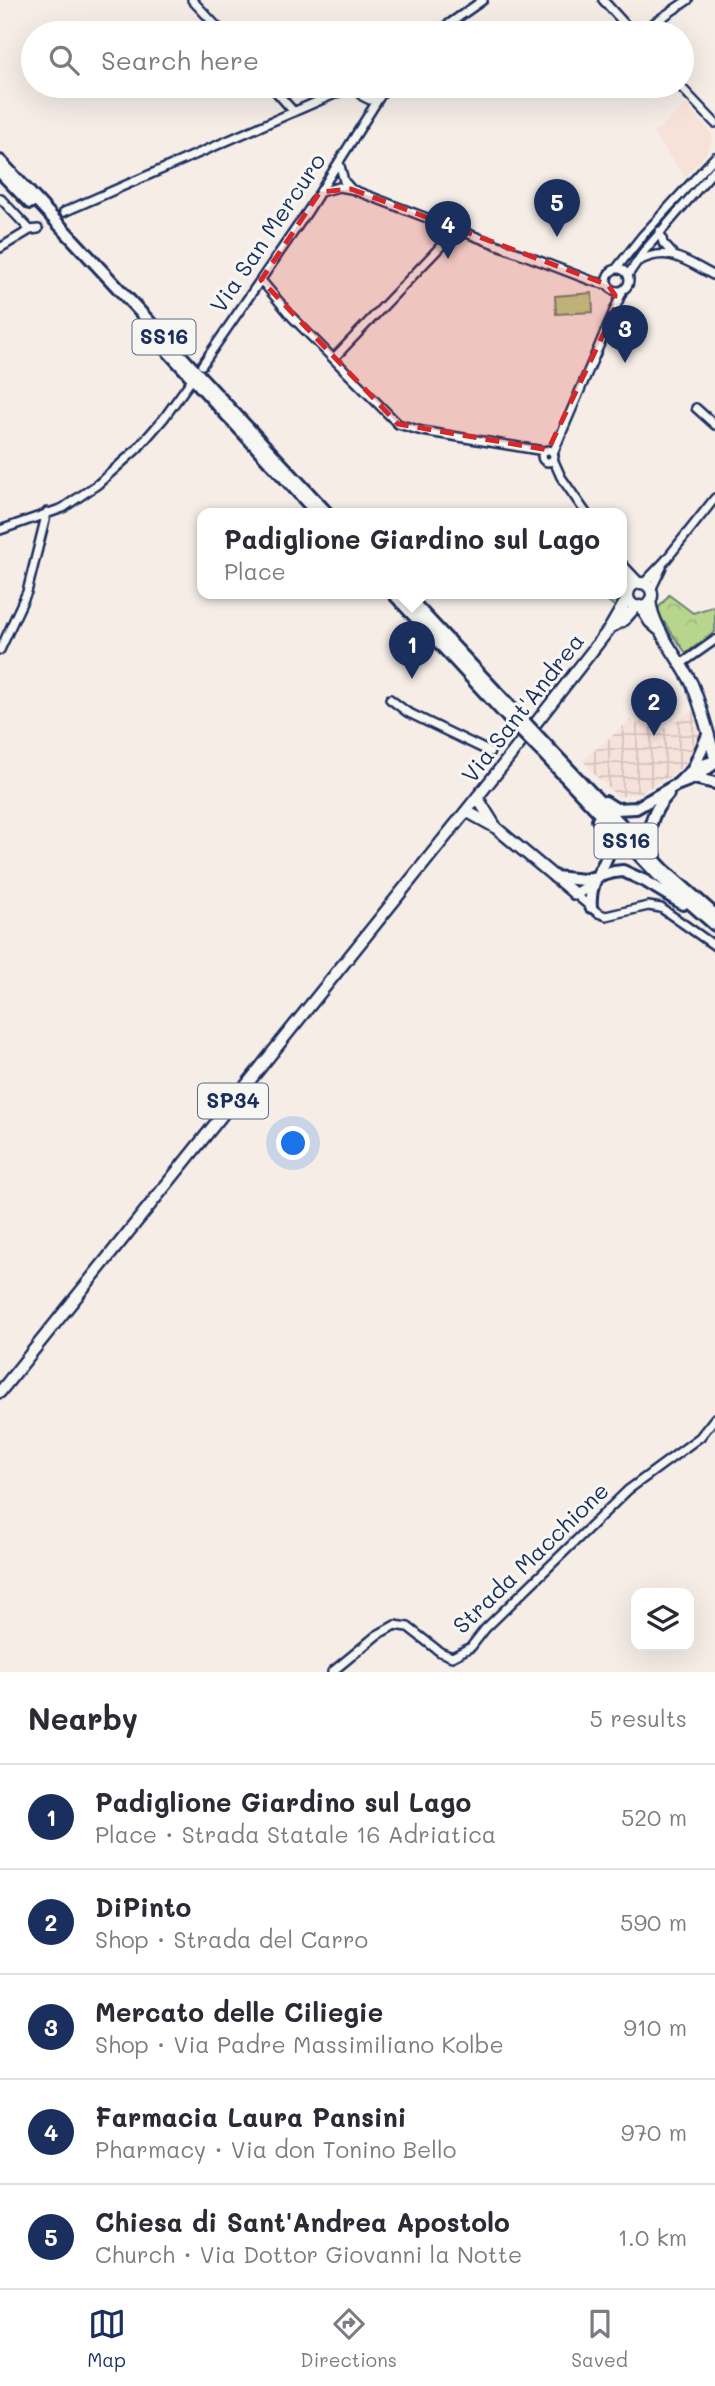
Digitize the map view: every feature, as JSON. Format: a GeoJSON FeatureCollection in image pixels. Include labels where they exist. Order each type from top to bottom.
{"type":"FeatureCollection","features":[{"type":"Feature","properties":{"kind":"highway","name":"SS16"},"geometry":{"type":"LineString","coordinates":[[0,161],[322,508]]}},
{"type":"Feature","properties":{"kind":"highway","name":"SS16"},"geometry":{"type":"LineString","coordinates":[[0,172],[88,263],[312,508]]}},
{"type":"Feature","properties":{"kind":"highway","name":"SS16"},"geometry":{"type":"LineString","coordinates":[[399,599],[545,749],[658,876],[712,919]]}},
{"type":"Feature","properties":{"kind":"highway","name":"SS16"},"geometry":{"type":"LineString","coordinates":[[409,599],[516,719]]}},
{"type":"Feature","properties":{"kind":"highway"},"geometry":{"type":"LineString","coordinates":[[694,774],[708,735]]}},
{"type":"Feature","properties":{"kind":"highway"},"geometry":{"type":"LineString","coordinates":[[577,785],[616,809],[626,810],[636,808],[715,761]]}},
{"type":"Feature","properties":{"kind":"highway"},"geometry":{"type":"LineString","coordinates":[[694,774],[715,783]]}},
{"type":"Feature","properties":{"kind":"highway","name":"SS16"},"geometry":{"type":"LineString","coordinates":[[577,785],[712,919]]}},
{"type":"Feature","properties":{"kind":"highway"},"geometry":{"type":"LineString","coordinates":[[575,894],[590,881],[608,857],[609,840],[577,785]]}},
{"type":"Feature","properties":{"kind":"highway"},"geometry":{"type":"LineString","coordinates":[[664,870],[650,849],[649,833],[654,815],[676,785]]}},
{"type":"Feature","properties":{"kind":"highway"},"geometry":{"type":"LineString","coordinates":[[555,877],[590,881],[614,872],[633,874],[712,919]]}},
{"type":"Feature","properties":{"kind":"highway"},"geometry":{"type":"LineString","coordinates":[[590,881],[591,907]]}},
{"type":"Feature","properties":{"kind":"main road"},"geometry":{"type":"LineString","coordinates":[[641,590],[638,606],[662,632]]}},
{"type":"Feature","properties":{"kind":"main road"},"geometry":{"type":"LineString","coordinates":[[641,590],[700,703],[715,761]]}},
{"type":"Feature","properties":{"kind":"main road","name":"Via Sant'Andrea"},"geometry":{"type":"LineString","coordinates":[[610,628],[624,620],[638,606],[641,590]]}},
{"type":"Feature","properties":{"kind":"main road","name":"Via Sant'Andrea"},"geometry":{"type":"LineString","coordinates":[[466,811],[641,590]]}},
{"type":"Feature","properties":{"kind":"main road"},"geometry":{"type":"LineString","coordinates":[[624,620],[650,622]]}},
{"type":"Feature","properties":{"kind":"main road"},"geometry":{"type":"LineString","coordinates":[[477,797],[495,827]]}},
{"type":"Feature","properties":{"kind":"main road"},"geometry":{"type":"LineString","coordinates":[[466,811],[495,827],[575,894]]}},
{"type":"Feature","properties":{"kind":"main road","name":"SP34"},"geometry":{"type":"LineString","coordinates":[[0,1392],[466,811]]}},
{"type":"Feature","properties":{"kind":"street"},"geometry":{"type":"LineString","coordinates":[[192,0],[212,21]]}},
{"type":"Feature","properties":{"kind":"street"},"geometry":{"type":"LineString","coordinates":[[453,21],[483,0]]}},
{"type":"Feature","properties":{"kind":"street"},"geometry":{"type":"LineString","coordinates":[[603,0],[622,21]]}},
{"type":"Feature","properties":{"kind":"street"},"geometry":{"type":"LineString","coordinates":[[657,21],[688,0]]}},
{"type":"Feature","properties":{"kind":"street"},"geometry":{"type":"LineString","coordinates":[[282,98],[294,112]]}},
{"type":"Feature","properties":{"kind":"street"},"geometry":{"type":"LineString","coordinates":[[64,212],[325,98]]}},
{"type":"Feature","properties":{"kind":"street"},"geometry":{"type":"LineString","coordinates":[[364,98],[364,120]]}},
{"type":"Feature","properties":{"kind":"street"},"geometry":{"type":"LineString","coordinates":[[368,98],[379,98]]}},
{"type":"Feature","properties":{"kind":"street","name":"Via San Mercuro"},"geometry":{"type":"LineString","coordinates":[[202,365],[320,192],[379,98]]}},
{"type":"Feature","properties":{"kind":"street"},"geometry":{"type":"LineString","coordinates":[[691,98],[712,121],[715,129]]}},
{"type":"Feature","properties":{"kind":"street"},"geometry":{"type":"LineString","coordinates":[[578,274],[600,277],[608,275],[616,268],[713,158],[715,151]]}},
{"type":"Feature","properties":{"kind":"street"},"geometry":{"type":"LineString","coordinates":[[339,161],[341,184]]}},
{"type":"Feature","properties":{"kind":"street"},"geometry":{"type":"LineString","coordinates":[[628,275],[660,231],[715,169]]}},
{"type":"Feature","properties":{"kind":"street"},"geometry":{"type":"LineString","coordinates":[[330,176],[351,189],[623,290]]}},
{"type":"Feature","properties":{"kind":"street"},"geometry":{"type":"LineString","coordinates":[[320,192],[341,184]]}},
{"type":"Feature","properties":{"kind":"street"},"geometry":{"type":"LineString","coordinates":[[0,198],[34,229],[0,248]]}},
{"type":"Feature","properties":{"kind":"street"},"geometry":{"type":"LineString","coordinates":[[334,358],[442,244],[449,227]]}},
{"type":"Feature","properties":{"kind":"street"},"geometry":{"type":"LineString","coordinates":[[660,231],[663,243],[675,256]]}},
{"type":"Feature","properties":{"kind":"street"},"geometry":{"type":"LineString","coordinates":[[638,261],[657,254],[675,256],[715,276]]}},
{"type":"Feature","properties":{"kind":"street"},"geometry":{"type":"LineString","coordinates":[[547,455],[557,440],[623,290],[629,282],[628,275],[616,268]]}},
{"type":"Feature","properties":{"kind":"street"},"geometry":{"type":"LineString","coordinates":[[608,275],[616,300],[614,312]]}},
{"type":"Feature","properties":{"kind":"street"},"geometry":{"type":"LineString","coordinates":[[261,280],[292,317],[398,424],[422,431],[525,448],[547,455],[583,508]]}},
{"type":"Feature","properties":{"kind":"street"},"geometry":{"type":"LineString","coordinates":[[0,530],[63,508],[98,484],[137,449],[190,382]]}},
{"type":"Feature","properties":{"kind":"street"},"geometry":{"type":"LineString","coordinates":[[696,408],[715,425]]}},
{"type":"Feature","properties":{"kind":"street","name":"Via Sant'Andrea"},"geometry":{"type":"LineString","coordinates":[[641,590],[715,498]]}},
{"type":"Feature","properties":{"kind":"street"},"geometry":{"type":"LineString","coordinates":[[0,650],[27,592],[47,513]]}},
{"type":"Feature","properties":{"kind":"street","name":"Via Sant'Andrea"},"geometry":{"type":"LineString","coordinates":[[641,590],[652,573],[665,561]]}},
{"type":"Feature","properties":{"kind":"street"},"geometry":{"type":"LineString","coordinates":[[627,568],[641,590]]}},
{"type":"Feature","properties":{"kind":"street"},"geometry":{"type":"LineString","coordinates":[[627,571],[641,590]]}},
{"type":"Feature","properties":{"kind":"street"},"geometry":{"type":"LineString","coordinates":[[630,571],[645,575],[652,573]]}},
{"type":"Feature","properties":{"kind":"street"},"geometry":{"type":"LineString","coordinates":[[681,664],[715,640]]}},
{"type":"Feature","properties":{"kind":"street"},"geometry":{"type":"LineString","coordinates":[[390,699],[407,712],[490,752]]}},
{"type":"Feature","properties":{"kind":"street"},"geometry":{"type":"LineString","coordinates":[[575,894],[606,916],[648,906],[661,908],[715,946]]}},
{"type":"Feature","properties":{"kind":"street","name":"Strada Macchione"},"geometry":{"type":"LineString","coordinates":[[332,1672],[377,1635],[395,1625],[408,1627],[440,1652],[452,1657],[471,1647],[485,1629],[628,1490],[700,1437],[715,1418]]}},
{"type":"Feature","properties":{"kind":"highlighted area"},"geometry":{"type":"Polygon","coordinates":[[[351,189],[608,285],[615,295],[614,312],[548,450],[398,424],[261,280],[320,192],[351,189]]]}},
{"type":"Feature","properties":{"kind":"shaded area"},"geometry":{"type":"Polygon","coordinates":[[[687,104],[712,134],[706,154],[685,177],[653,134],[687,104]]]}},
{"type":"Feature","properties":{"kind":"shaded area"},"geometry":{"type":"Polygon","coordinates":[[[692,710],[702,738],[696,752],[672,775],[640,793],[618,797],[583,760],[631,720],[635,725],[647,717],[660,732],[692,710]]]}},
{"type":"Feature","properties":{"kind":"green space"},"geometry":{"type":"Polygon","coordinates":[[[592,293],[593,312],[556,314],[555,296],[592,293]]]}},
{"type":"Feature","properties":{"kind":"green space"},"geometry":{"type":"Polygon","coordinates":[[[669,595],[693,613],[715,606],[715,632],[686,653],[656,611],[669,595]]]}},
{"type":"Feature","properties":{"kind":"green space"},"geometry":{"type":"Polygon","coordinates":[[[606,599],[623,599],[617,608],[606,599]]]}},
{"type":"Feature","properties":{"kind":"tunnel"},"geometry":{"type":"LineString","coordinates":[[38,229],[64,212]]}},
{"type":"Feature","properties":{"kind":"place","name":"Chiesa di Sant'Andrea Apostolo"},"geometry":{"type":"Point","coordinates":[557,237]}},
{"type":"Feature","properties":{"kind":"place","name":"Farmacia Laura Pansini"},"geometry":{"type":"Point","coordinates":[448,259]}},
{"type":"Feature","properties":{"kind":"place","name":"Mercato delle Ciliegie"},"geometry":{"type":"Point","coordinates":[625,363]}},
{"type":"Feature","properties":{"kind":"place","name":"Padiglione Giardino sul Lago"},"geometry":{"type":"Point","coordinates":[412,679]}},
{"type":"Feature","properties":{"kind":"place","name":"DiPinto"},"geometry":{"type":"Point","coordinates":[654,736]}}]}
